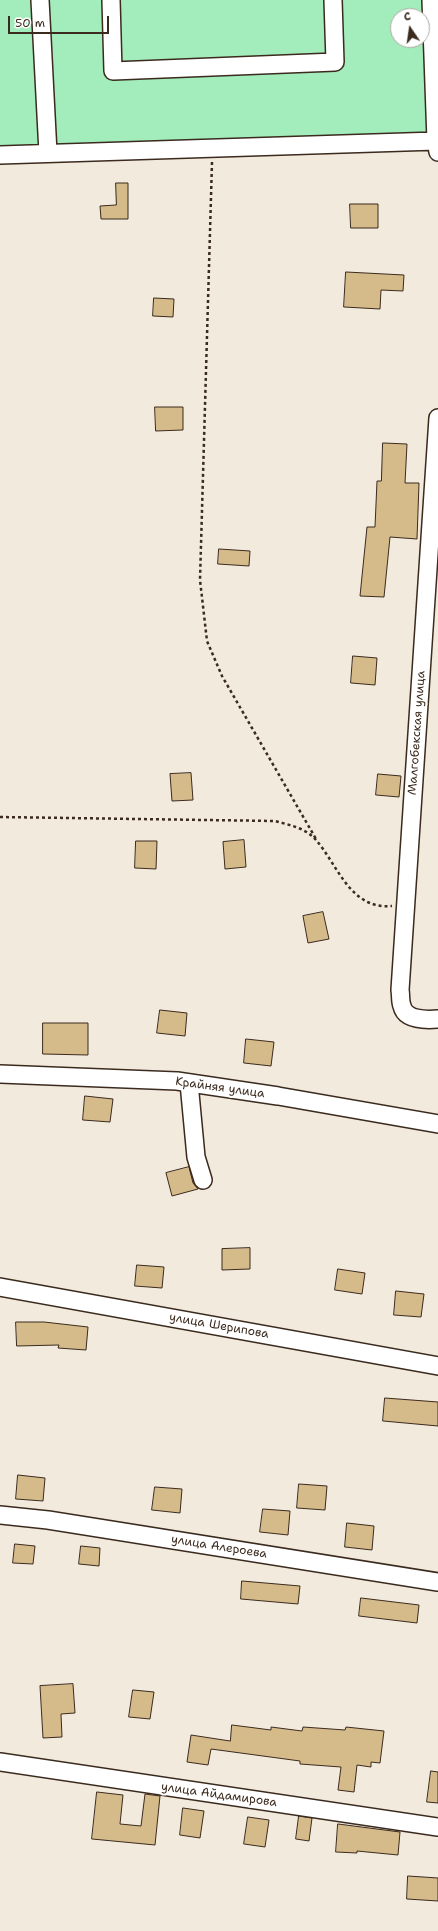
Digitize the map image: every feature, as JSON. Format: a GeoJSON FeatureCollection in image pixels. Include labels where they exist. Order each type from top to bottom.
{"type":"FeatureCollection","features":[{"type":"Feature","properties":{"kind":"street"},"geometry":{"type":"LineString","coordinates":[[40,0],[48,153]]}},
{"type":"Feature","properties":{"kind":"street"},"geometry":{"type":"LineString","coordinates":[[111,0],[113,71],[335,62],[332,0]]}},
{"type":"Feature","properties":{"kind":"street"},"geometry":{"type":"LineString","coordinates":[[0,155],[212,147],[437,147],[431,0]]}},
{"type":"Feature","properties":{"kind":"street","name":"Малгобекская улица"},"geometry":{"type":"LineString","coordinates":[[438,418],[400,990],[402,1008],[410,1016],[427,1020],[438,1019]]}},
{"type":"Feature","properties":{"kind":"street","name":"Крайняя улица"},"geometry":{"type":"LineString","coordinates":[[0,1074],[189,1083],[278,1096],[438,1124]]}},
{"type":"Feature","properties":{"kind":"street"},"geometry":{"type":"LineString","coordinates":[[189,1083],[196,1157],[203,1180]]}},
{"type":"Feature","properties":{"kind":"street","name":"улица Шерипова"},"geometry":{"type":"LineString","coordinates":[[0,1287],[438,1366]]}},
{"type":"Feature","properties":{"kind":"street","name":"улица Алероева"},"geometry":{"type":"LineString","coordinates":[[0,1515],[48,1520],[438,1582]]}},
{"type":"Feature","properties":{"kind":"street","name":"улица Айдамирова"},"geometry":{"type":"LineString","coordinates":[[0,1762],[438,1827]]}},
{"type":"Feature","properties":{"kind":"path"},"geometry":{"type":"LineString","coordinates":[[212,147],[200,580],[207,641],[222,676],[316,839],[348,888],[365,900],[385,906],[405,904]]}},
{"type":"Feature","properties":{"kind":"path"},"geometry":{"type":"LineString","coordinates":[[0,817],[274,820],[298,828],[316,839]]}},
{"type":"Feature","properties":{"kind":"green space"},"geometry":{"type":"Polygon","coordinates":[[[0,0],[431,0],[436,141],[0,155],[0,0]]]}},
{"type":"Feature","properties":{"kind":"building"},"geometry":{"type":"Polygon","coordinates":[[[116,183],[128,183],[128,219],[101,219],[100,206],[116,205],[116,183]]]}},
{"type":"Feature","properties":{"kind":"building"},"geometry":{"type":"Polygon","coordinates":[[[350,204],[378,204],[378,228],[351,228],[350,204]]]}},
{"type":"Feature","properties":{"kind":"building"},"geometry":{"type":"Polygon","coordinates":[[[346,272],[404,275],[403,291],[381,290],[380,309],[344,307],[346,272]]]}},
{"type":"Feature","properties":{"kind":"building"},"geometry":{"type":"Polygon","coordinates":[[[154,298],[174,299],[173,317],[153,316],[154,298]]]}},
{"type":"Feature","properties":{"kind":"building"},"geometry":{"type":"Polygon","coordinates":[[[155,407],[183,407],[183,430],[156,431],[155,407]]]}},
{"type":"Feature","properties":{"kind":"building"},"geometry":{"type":"Polygon","coordinates":[[[383,443],[407,444],[405,483],[419,483],[417,539],[390,537],[384,597],[360,596],[367,527],[375,527],[377,481],[381,481],[383,443]]]}},
{"type":"Feature","properties":{"kind":"building"},"geometry":{"type":"Polygon","coordinates":[[[219,549],[250,551],[249,566],[218,564],[219,549]]]}},
{"type":"Feature","properties":{"kind":"building"},"geometry":{"type":"Polygon","coordinates":[[[353,656],[377,658],[375,685],[351,683],[353,656]]]}},
{"type":"Feature","properties":{"kind":"building"},"geometry":{"type":"Polygon","coordinates":[[[191,773],[193,800],[172,801],[170,774],[191,773]]]}},
{"type":"Feature","properties":{"kind":"building"},"geometry":{"type":"Polygon","coordinates":[[[378,774],[401,776],[399,797],[376,795],[378,774]]]}},
{"type":"Feature","properties":{"kind":"building"},"geometry":{"type":"Polygon","coordinates":[[[244,840],[246,867],[225,869],[223,842],[244,840]]]}},
{"type":"Feature","properties":{"kind":"building"},"geometry":{"type":"Polygon","coordinates":[[[136,841],[157,841],[156,869],[135,868],[136,841]]]}},
{"type":"Feature","properties":{"kind":"building"},"geometry":{"type":"Polygon","coordinates":[[[323,912],[329,939],[308,943],[303,916],[323,912]]]}},
{"type":"Feature","properties":{"kind":"building"},"geometry":{"type":"Polygon","coordinates":[[[160,1010],[187,1013],[185,1036],[157,1033],[160,1010]]]}},
{"type":"Feature","properties":{"kind":"building"},"geometry":{"type":"Polygon","coordinates":[[[43,1023],[88,1023],[88,1055],[43,1054],[43,1023]]]}},
{"type":"Feature","properties":{"kind":"building"},"geometry":{"type":"Polygon","coordinates":[[[246,1039],[274,1042],[271,1066],[244,1063],[246,1039]]]}},
{"type":"Feature","properties":{"kind":"building"},"geometry":{"type":"Polygon","coordinates":[[[85,1096],[113,1099],[110,1122],[83,1120],[85,1096]]]}},
{"type":"Feature","properties":{"kind":"building"},"geometry":{"type":"Polygon","coordinates":[[[189,1167],[193,1183],[198,1189],[172,1196],[166,1173],[189,1167]]]}},
{"type":"Feature","properties":{"kind":"building"},"geometry":{"type":"Polygon","coordinates":[[[250,1248],[250,1269],[222,1270],[222,1249],[250,1248]]]}},
{"type":"Feature","properties":{"kind":"building"},"geometry":{"type":"Polygon","coordinates":[[[137,1265],[164,1267],[162,1288],[135,1286],[137,1265]]]}},
{"type":"Feature","properties":{"kind":"building"},"geometry":{"type":"Polygon","coordinates":[[[338,1269],[365,1273],[362,1294],[335,1290],[338,1269]]]}},
{"type":"Feature","properties":{"kind":"building"},"geometry":{"type":"Polygon","coordinates":[[[396,1291],[424,1294],[421,1317],[394,1315],[396,1291]]]}},
{"type":"Feature","properties":{"kind":"building"},"geometry":{"type":"Polygon","coordinates":[[[16,1322],[44,1322],[88,1327],[86,1350],[58,1348],[59,1345],[17,1346],[16,1322]]]}},
{"type":"Feature","properties":{"kind":"building"},"geometry":{"type":"Polygon","coordinates":[[[385,1398],[438,1402],[438,1426],[383,1421],[385,1398]]]}},
{"type":"Feature","properties":{"kind":"building"},"geometry":{"type":"Polygon","coordinates":[[[18,1475],[45,1478],[43,1501],[16,1499],[18,1475]]]}},
{"type":"Feature","properties":{"kind":"building"},"geometry":{"type":"Polygon","coordinates":[[[299,1484],[327,1486],[325,1510],[297,1508],[299,1484]]]}},
{"type":"Feature","properties":{"kind":"building"},"geometry":{"type":"Polygon","coordinates":[[[155,1487],[182,1489],[180,1513],[152,1510],[155,1487]]]}},
{"type":"Feature","properties":{"kind":"building"},"geometry":{"type":"Polygon","coordinates":[[[263,1509],[290,1511],[288,1535],[260,1532],[263,1509]]]}},
{"type":"Feature","properties":{"kind":"building"},"geometry":{"type":"Polygon","coordinates":[[[347,1523],[374,1526],[372,1550],[345,1547],[347,1523]]]}},
{"type":"Feature","properties":{"kind":"building"},"geometry":{"type":"Polygon","coordinates":[[[15,1544],[35,1546],[33,1564],[13,1563],[15,1544]]]}},
{"type":"Feature","properties":{"kind":"building"},"geometry":{"type":"Polygon","coordinates":[[[81,1546],[100,1548],[99,1566],[79,1564],[81,1546]]]}},
{"type":"Feature","properties":{"kind":"building"},"geometry":{"type":"Polygon","coordinates":[[[242,1581],[300,1586],[298,1604],[241,1599],[242,1581]]]}},
{"type":"Feature","properties":{"kind":"building"},"geometry":{"type":"Polygon","coordinates":[[[361,1598],[419,1605],[417,1623],[359,1616],[361,1598]]]}},
{"type":"Feature","properties":{"kind":"building"},"geometry":{"type":"Polygon","coordinates":[[[73,1684],[75,1713],[61,1714],[62,1737],[43,1738],[40,1686],[73,1684]]]}},
{"type":"Feature","properties":{"kind":"building"},"geometry":{"type":"Polygon","coordinates":[[[133,1690],[154,1692],[150,1719],[129,1717],[133,1690]]]}},
{"type":"Feature","properties":{"kind":"building"},"geometry":{"type":"Polygon","coordinates":[[[232,1725],[271,1730],[271,1727],[302,1731],[303,1727],[345,1730],[346,1727],[384,1731],[380,1763],[371,1762],[371,1767],[357,1765],[354,1792],[338,1790],[341,1767],[300,1764],[300,1761],[211,1749],[208,1765],[187,1762],[191,1735],[230,1741],[232,1725]]]}},
{"type":"Feature","properties":{"kind":"building"},"geometry":{"type":"Polygon","coordinates":[[[431,1771],[438,1772],[438,1803],[427,1802],[431,1771]]]}},
{"type":"Feature","properties":{"kind":"building"},"geometry":{"type":"Polygon","coordinates":[[[97,1792],[123,1795],[120,1824],[141,1826],[145,1794],[160,1796],[155,1845],[92,1839],[97,1792]]]}},
{"type":"Feature","properties":{"kind":"building"},"geometry":{"type":"Polygon","coordinates":[[[183,1808],[204,1811],[200,1838],[180,1835],[183,1808]]]}},
{"type":"Feature","properties":{"kind":"building"},"geometry":{"type":"Polygon","coordinates":[[[299,1816],[312,1818],[309,1841],[296,1839],[299,1816]]]}},
{"type":"Feature","properties":{"kind":"building"},"geometry":{"type":"Polygon","coordinates":[[[248,1817],[269,1820],[265,1847],[244,1844],[248,1817]]]}},
{"type":"Feature","properties":{"kind":"building"},"geometry":{"type":"Polygon","coordinates":[[[338,1824],[400,1832],[398,1855],[357,1851],[357,1853],[336,1852],[338,1824]]]}},
{"type":"Feature","properties":{"kind":"building"},"geometry":{"type":"Polygon","coordinates":[[[408,1876],[438,1878],[438,1901],[407,1899],[408,1876]]]}}]}
